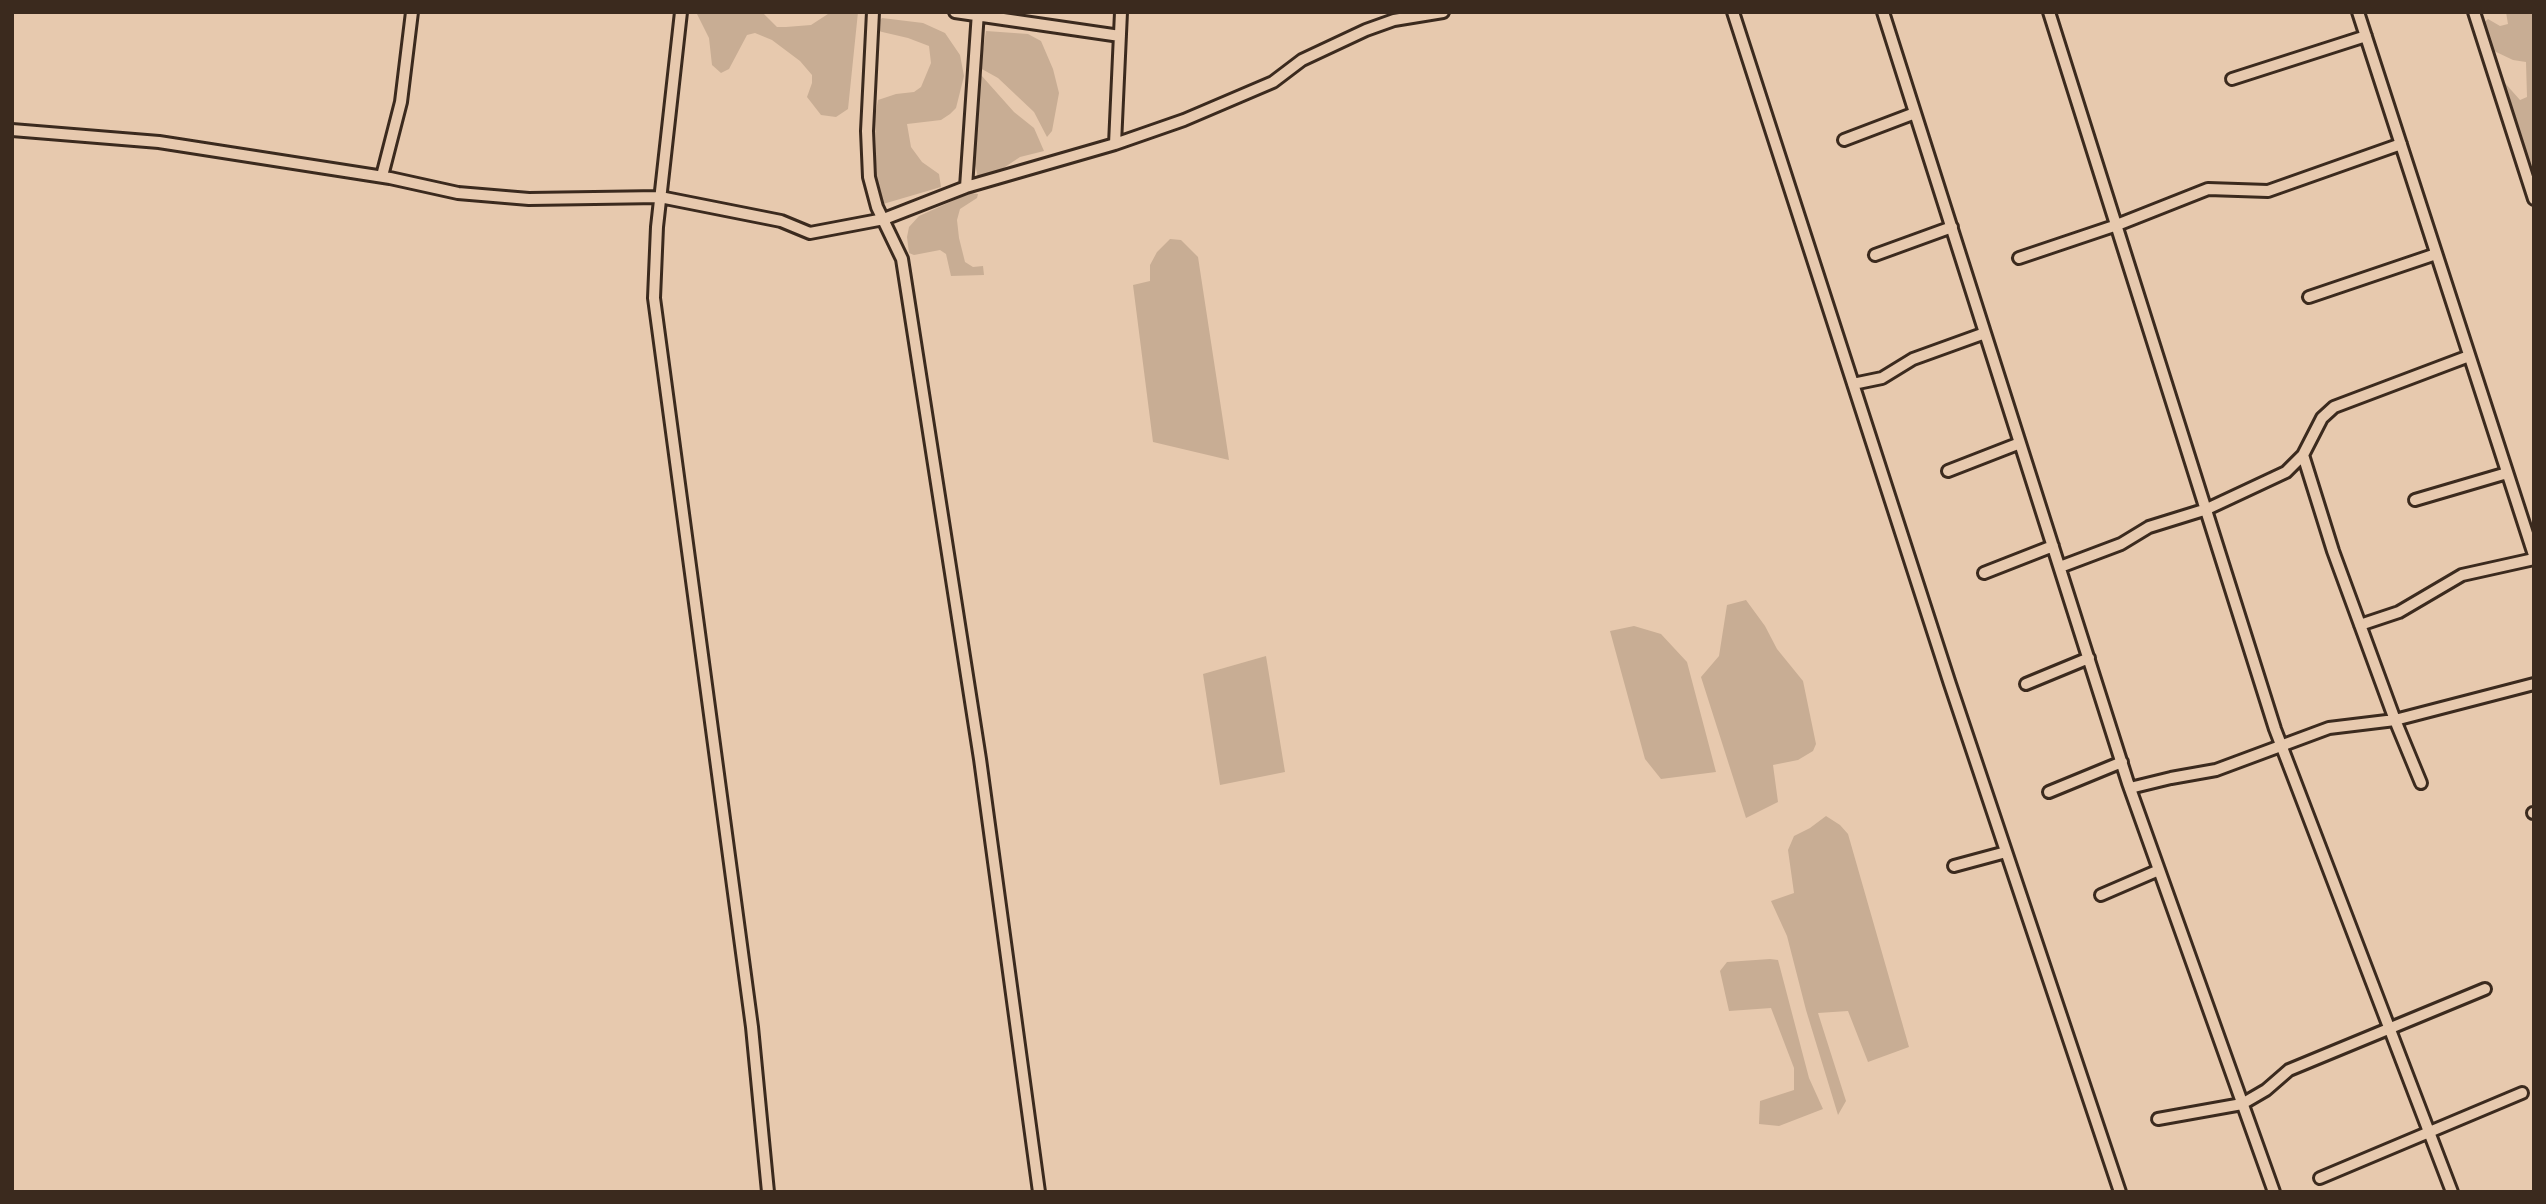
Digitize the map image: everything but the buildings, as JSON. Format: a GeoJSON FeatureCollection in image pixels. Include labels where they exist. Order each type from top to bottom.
{"type":"FeatureCollection","features":[{"type":"Feature","properties":{"kind":"street"},"geometry":{"type":"LineString","coordinates":[[382,176],[401,102],[412,12]]}},
{"type":"Feature","properties":{"kind":"street"},"geometry":{"type":"LineString","coordinates":[[681,12],[657,227],[654,298],[752,1027],[768,1192]]}},
{"type":"Feature","properties":{"kind":"street"},"geometry":{"type":"LineString","coordinates":[[873,12],[867,131],[869,177],[877,207],[902,259],[980,759],[1039,1192]]}},
{"type":"Feature","properties":{"kind":"street"},"geometry":{"type":"LineString","coordinates":[[955,12],[1120,36]]}},
{"type":"Feature","properties":{"kind":"street"},"geometry":{"type":"LineString","coordinates":[[1115,144],[1121,12]]}},
{"type":"Feature","properties":{"kind":"street"},"geometry":{"type":"LineString","coordinates":[[12,130],[159,142],[382,176],[458,193],[529,199],[660,197],[781,221],[810,233],[884,219],[966,187],[1115,144],[1184,120],[1273,82],[1302,60],[1366,30],[1394,20],[1443,12]]}},
{"type":"Feature","properties":{"kind":"street"},"geometry":{"type":"LineString","coordinates":[[1734,12],[2006,852],[2120,1192]]}},
{"type":"Feature","properties":{"kind":"street"},"geometry":{"type":"LineString","coordinates":[[1883,12],[2130,788],[2274,1192]]}},
{"type":"Feature","properties":{"kind":"street"},"geometry":{"type":"LineString","coordinates":[[2049,12],[2282,747],[2452,1192]]}},
{"type":"Feature","properties":{"kind":"street"},"geometry":{"type":"LineString","coordinates":[[2358,12],[2534,557],[2462,575],[2399,612],[2360,625]]}},
{"type":"Feature","properties":{"kind":"street"},"geometry":{"type":"LineString","coordinates":[[2474,12],[2534,199]]}},
{"type":"Feature","properties":{"kind":"street"},"geometry":{"type":"LineString","coordinates":[[966,187],[978,14]]}},
{"type":"Feature","properties":{"kind":"street"},"geometry":{"type":"LineString","coordinates":[[2232,79],[2366,36]]}},
{"type":"Feature","properties":{"kind":"street"},"geometry":{"type":"LineString","coordinates":[[1844,140],[1915,113]]}},
{"type":"Feature","properties":{"kind":"street"},"geometry":{"type":"LineString","coordinates":[[2019,258],[2117,225],[2208,189],[2268,191],[2400,144]]}},
{"type":"Feature","properties":{"kind":"street"},"geometry":{"type":"LineString","coordinates":[[1875,255],[1952,227]]}},
{"type":"Feature","properties":{"kind":"street"},"geometry":{"type":"LineString","coordinates":[[2309,297],[2436,254]]}},
{"type":"Feature","properties":{"kind":"street"},"geometry":{"type":"LineString","coordinates":[[1853,384],[1882,378],[1913,359],[1985,333]]}},
{"type":"Feature","properties":{"kind":"street"},"geometry":{"type":"LineString","coordinates":[[2060,567],[2120,544],[2150,527],[2207,509],[2286,472],[2303,455],[2322,418],[2334,407],[2469,356]]}},
{"type":"Feature","properties":{"kind":"street"},"geometry":{"type":"LineString","coordinates":[[1948,471],[2020,443]]}},
{"type":"Feature","properties":{"kind":"street"},"geometry":{"type":"LineString","coordinates":[[2303,455],[2333,551],[2421,783]]}},
{"type":"Feature","properties":{"kind":"street"},"geometry":{"type":"LineString","coordinates":[[2415,500],[2507,473]]}},
{"type":"Feature","properties":{"kind":"street"},"geometry":{"type":"LineString","coordinates":[[1984,573],[2053,546]]}},
{"type":"Feature","properties":{"kind":"street"},"geometry":{"type":"LineString","coordinates":[[2026,684],[2089,659]]}},
{"type":"Feature","properties":{"kind":"street"},"geometry":{"type":"LineString","coordinates":[[2130,788],[2217,770],[2329,728],[2395,720],[2534,684]]}},
{"type":"Feature","properties":{"kind":"street"},"geometry":{"type":"LineString","coordinates":[[2049,792],[2122,762]]}},
{"type":"Feature","properties":{"kind":"street"},"geometry":{"type":"LineString","coordinates":[[1954,866],[2006,852]]}},
{"type":"Feature","properties":{"kind":"street"},"geometry":{"type":"LineString","coordinates":[[2101,895],[2159,870]]}},
{"type":"Feature","properties":{"kind":"street"},"geometry":{"type":"LineString","coordinates":[[2158,1119],[2242,1104],[2266,1090],[2289,1070],[2485,989]]}},
{"type":"Feature","properties":{"kind":"street"},"geometry":{"type":"LineString","coordinates":[[2320,1178],[2522,1093]]}},
{"type":"Feature","properties":{"kind":"shaded area"},"geometry":{"type":"Polygon","coordinates":[[[696,12],[762,12],[777,27],[786,27],[811,25],[831,12],[858,12],[848,109],[836,117],[821,115],[807,97],[812,75],[800,61],[772,40],[755,33],[747,35],[729,69],[721,73],[712,65],[709,38],[696,12]]]}},
{"type":"Feature","properties":{"kind":"shaded area"},"geometry":{"type":"Polygon","coordinates":[[[2506,12],[2534,12],[2534,192],[2504,82],[2520,100],[2527,97],[2526,62],[2513,60],[2492,50],[2481,25],[2488,19],[2500,26],[2508,24],[2506,12]]]}},
{"type":"Feature","properties":{"kind":"shaded area"},"geometry":{"type":"Polygon","coordinates":[[[882,18],[923,23],[945,33],[960,55],[964,76],[956,108],[950,114],[941,120],[907,124],[911,147],[922,162],[939,174],[941,187],[883,204],[878,190],[876,164],[875,117],[878,100],[914,92],[921,87],[931,63],[929,46],[878,31],[878,22],[882,18]]]}},
{"type":"Feature","properties":{"kind":"shaded area"},"geometry":{"type":"Polygon","coordinates":[[[986,31],[1028,34],[1041,41],[1053,69],[1059,93],[1052,131],[1047,137],[1034,112],[998,78],[980,68],[986,31]]]}},
{"type":"Feature","properties":{"kind":"shaded area"},"geometry":{"type":"Polygon","coordinates":[[[981,75],[1014,112],[1034,128],[1044,151],[1020,157],[999,171],[978,178],[974,159],[981,75]]]}},
{"type":"Feature","properties":{"kind":"shaded area"},"geometry":{"type":"Polygon","coordinates":[[[970,193],[978,194],[977,198],[960,209],[957,220],[959,238],[965,262],[973,267],[983,266],[984,275],[951,276],[946,254],[940,250],[914,255],[909,253],[909,227],[919,216],[970,193]]]}},
{"type":"Feature","properties":{"kind":"shaded area"},"geometry":{"type":"Polygon","coordinates":[[[1170,239],[1181,240],[1198,257],[1229,460],[1153,442],[1133,285],[1150,281],[1150,265],[1157,252],[1170,239]]]}},
{"type":"Feature","properties":{"kind":"shaded area"},"geometry":{"type":"Polygon","coordinates":[[[1746,600],[1765,626],[1777,649],[1803,681],[1816,744],[1813,751],[1798,760],[1773,765],[1778,802],[1746,818],[1701,677],[1719,656],[1727,605],[1746,600]]]}},
{"type":"Feature","properties":{"kind":"shaded area"},"geometry":{"type":"Polygon","coordinates":[[[1634,626],[1661,634],[1687,662],[1716,772],[1661,779],[1645,759],[1610,631],[1634,626]]]}},
{"type":"Feature","properties":{"kind":"shaded area"},"geometry":{"type":"Polygon","coordinates":[[[1266,656],[1285,772],[1220,785],[1203,674],[1266,656]]]}},
{"type":"Feature","properties":{"kind":"shaded area"},"geometry":{"type":"Polygon","coordinates":[[[1826,816],[1848,834],[1909,1047],[1868,1062],[1848,1011],[1818,1013],[1846,1101],[1838,1115],[1787,936],[1771,901],[1794,893],[1788,850],[1794,836],[1826,816]]]}},
{"type":"Feature","properties":{"kind":"shaded area"},"geometry":{"type":"Polygon","coordinates":[[[1778,960],[1809,1078],[1823,1109],[1779,1126],[1759,1124],[1760,1101],[1794,1090],[1794,1068],[1771,1008],[1729,1011],[1720,971],[1727,962],[1778,960]]]}}]}
